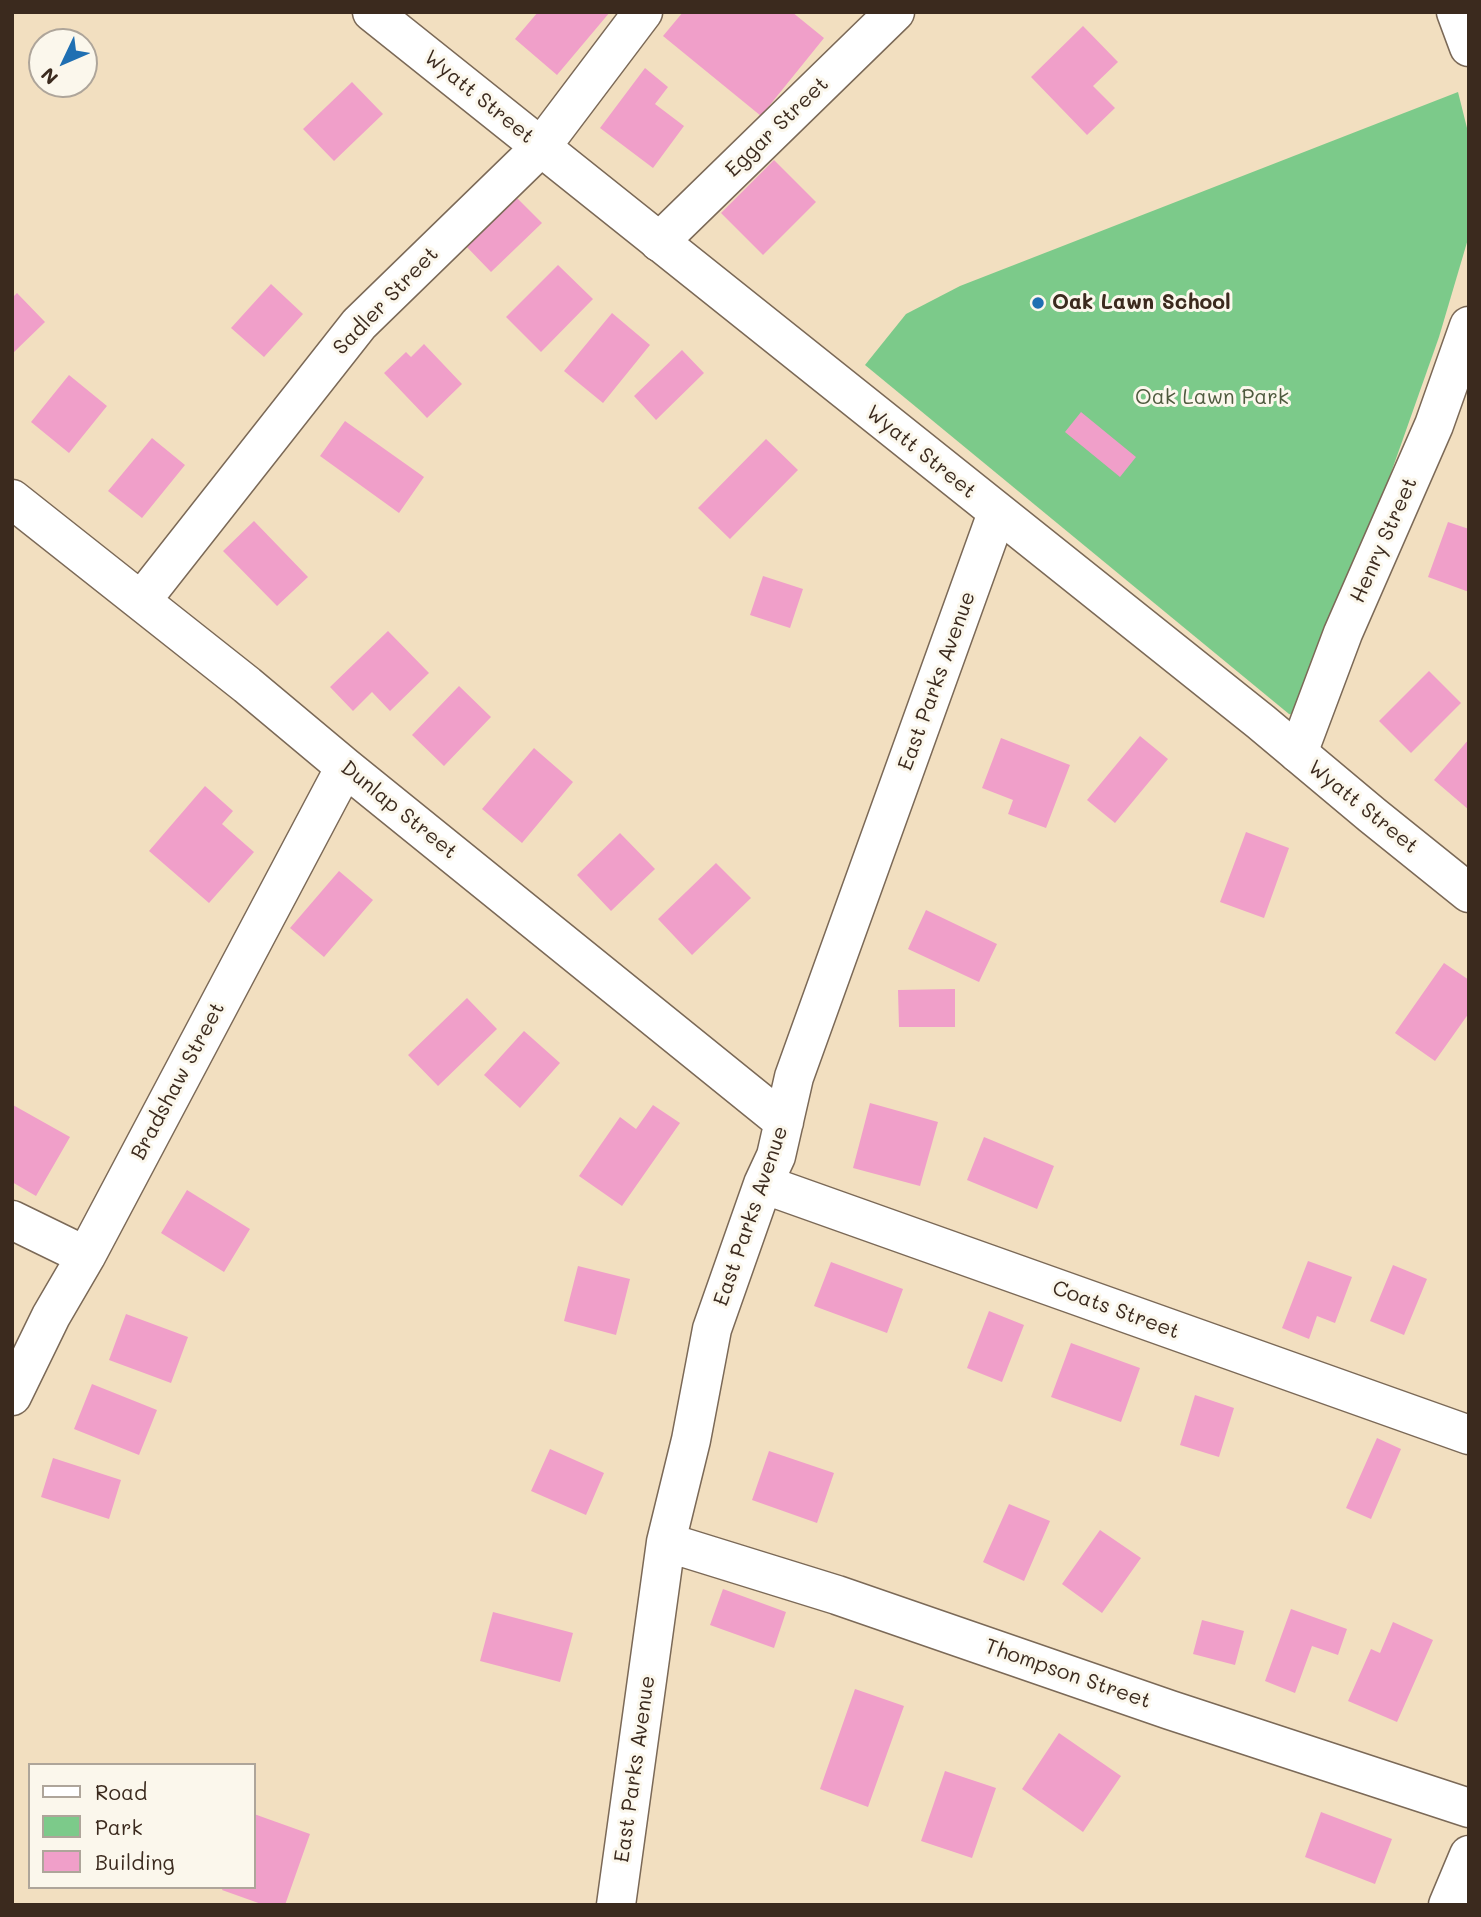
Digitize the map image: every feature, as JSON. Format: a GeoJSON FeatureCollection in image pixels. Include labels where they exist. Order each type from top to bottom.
{"type":"FeatureCollection","features":[{"type":"Feature","properties":{"kind":"street","name":"Wyatt Street"},"geometry":{"type":"LineString","coordinates":[[372,12],[1469,893]]}},
{"type":"Feature","properties":{"kind":"street","name":"Sadler Street"},"geometry":{"type":"LineString","coordinates":[[141,601],[359,324],[541,147],[643,12]]}},
{"type":"Feature","properties":{"kind":"street","name":"Eggar Street"},"geometry":{"type":"LineString","coordinates":[[659,242],[895,12]]}},
{"type":"Feature","properties":{"kind":"street"},"geometry":{"type":"LineString","coordinates":[[1456,12],[1469,47]]}},
{"type":"Feature","properties":{"kind":"street","name":"Henry Street"},"geometry":{"type":"LineString","coordinates":[[1298,753],[1343,633],[1434,425],[1469,326]]}},
{"type":"Feature","properties":{"kind":"street","name":"Dunlap Street"},"geometry":{"type":"LineString","coordinates":[[12,499],[247,685],[784,1122]]}},
{"type":"Feature","properties":{"kind":"street","name":"East Parks Avenue"},"geometry":{"type":"LineString","coordinates":[[616,1905],[666,1542],[691,1440],[712,1329],[763,1184],[776,1156],[794,1077],[997,513]]}},
{"type":"Feature","properties":{"kind":"street","name":"Bradshaw Street"},"geometry":{"type":"LineString","coordinates":[[12,1396],[51,1316],[86,1256],[345,767]]}},
{"type":"Feature","properties":{"kind":"street","name":"Coats Street"},"geometry":{"type":"LineString","coordinates":[[763,1184],[1469,1434]]}},
{"type":"Feature","properties":{"kind":"street"},"geometry":{"type":"LineString","coordinates":[[12,1220],[86,1256]]}},
{"type":"Feature","properties":{"kind":"street","name":"Thompson Street"},"geometry":{"type":"LineString","coordinates":[[666,1542],[837,1595],[1183,1714],[1469,1808]]}},
{"type":"Feature","properties":{"kind":"street"},"geometry":{"type":"LineString","coordinates":[[1448,1905],[1469,1855]]}},
{"type":"Feature","properties":{"kind":"green space","name":"Oak Lawn Park"},"geometry":{"type":"Polygon","coordinates":[[[1458,92],[1469,136],[1468,239],[1439,337],[1309,705],[1298,716],[1289,714],[865,365],[906,314],[960,286],[1458,92]]]}},
{"type":"Feature","properties":{"kind":"building"},"geometry":{"type":"Polygon","coordinates":[[[538,12],[610,12],[557,75],[515,39],[538,12]]]}},
{"type":"Feature","properties":{"kind":"building"},"geometry":{"type":"Polygon","coordinates":[[[683,12],[792,12],[824,38],[761,116],[663,36],[683,12]]]}},
{"type":"Feature","properties":{"kind":"building"},"geometry":{"type":"Polygon","coordinates":[[[1083,26],[1118,62],[1093,86],[1115,108],[1087,135],[1031,77],[1083,26]]]}},
{"type":"Feature","properties":{"kind":"building"},"geometry":{"type":"Polygon","coordinates":[[[645,68],[668,87],[655,104],[684,126],[653,168],[600,128],[645,68]]]}},
{"type":"Feature","properties":{"kind":"building"},"geometry":{"type":"Polygon","coordinates":[[[352,82],[383,114],[334,161],[303,129],[352,82]]]}},
{"type":"Feature","properties":{"kind":"building"},"geometry":{"type":"Polygon","coordinates":[[[774,160],[816,202],[763,255],[721,213],[774,160]]]}},
{"type":"Feature","properties":{"kind":"building"},"geometry":{"type":"Polygon","coordinates":[[[512,193],[542,223],[491,272],[462,242],[512,193]]]}},
{"type":"Feature","properties":{"kind":"building"},"geometry":{"type":"Polygon","coordinates":[[[558,265],[593,299],[541,352],[506,317],[558,265]]]}},
{"type":"Feature","properties":{"kind":"building"},"geometry":{"type":"Polygon","coordinates":[[[271,284],[303,314],[264,357],[231,328],[271,284]]]}},
{"type":"Feature","properties":{"kind":"building"},"geometry":{"type":"Polygon","coordinates":[[[17,293],[45,322],[12,354],[12,298],[17,293]]]}},
{"type":"Feature","properties":{"kind":"building"},"geometry":{"type":"Polygon","coordinates":[[[612,313],[650,345],[603,403],[564,371],[612,313]]]}},
{"type":"Feature","properties":{"kind":"building"},"geometry":{"type":"Polygon","coordinates":[[[424,344],[462,384],[427,418],[384,373],[406,352],[411,357],[424,344]]]}},
{"type":"Feature","properties":{"kind":"building"},"geometry":{"type":"Polygon","coordinates":[[[682,350],[704,373],[656,420],[634,396],[682,350]]]}},
{"type":"Feature","properties":{"kind":"building"},"geometry":{"type":"Polygon","coordinates":[[[69,375],[107,406],[69,453],[31,422],[69,375]]]}},
{"type":"Feature","properties":{"kind":"building"},"geometry":{"type":"Polygon","coordinates":[[[1081,412],[1136,457],[1120,477],[1065,432],[1081,412]]]}},
{"type":"Feature","properties":{"kind":"building"},"geometry":{"type":"Polygon","coordinates":[[[345,421],[424,477],[399,513],[320,456],[345,421]]]}},
{"type":"Feature","properties":{"kind":"building"},"geometry":{"type":"Polygon","coordinates":[[[152,438],[185,465],[142,518],[108,491],[152,438]]]}},
{"type":"Feature","properties":{"kind":"building"},"geometry":{"type":"Polygon","coordinates":[[[766,439],[798,470],[730,539],[698,508],[766,439]]]}},
{"type":"Feature","properties":{"kind":"building"},"geometry":{"type":"Polygon","coordinates":[[[254,521],[308,577],[277,606],[223,551],[254,521]]]}},
{"type":"Feature","properties":{"kind":"building"},"geometry":{"type":"Polygon","coordinates":[[[1448,522],[1469,529],[1469,592],[1428,577],[1448,522]]]}},
{"type":"Feature","properties":{"kind":"building"},"geometry":{"type":"Polygon","coordinates":[[[763,576],[803,589],[790,628],[750,615],[763,576]]]}},
{"type":"Feature","properties":{"kind":"building"},"geometry":{"type":"Polygon","coordinates":[[[388,631],[429,673],[390,711],[372,692],[353,711],[330,687],[388,631]]]}},
{"type":"Feature","properties":{"kind":"building"},"geometry":{"type":"Polygon","coordinates":[[[1429,671],[1461,703],[1411,753],[1379,721],[1429,671]]]}},
{"type":"Feature","properties":{"kind":"building"},"geometry":{"type":"Polygon","coordinates":[[[459,686],[491,717],[444,766],[412,735],[459,686]]]}},
{"type":"Feature","properties":{"kind":"building"},"geometry":{"type":"Polygon","coordinates":[[[1140,736],[1168,759],[1115,823],[1087,800],[1140,736]]]}},
{"type":"Feature","properties":{"kind":"building"},"geometry":{"type":"Polygon","coordinates":[[[1001,738],[1070,765],[1046,828],[1008,814],[1013,800],[982,788],[1001,738]]]}},
{"type":"Feature","properties":{"kind":"building"},"geometry":{"type":"Polygon","coordinates":[[[1469,739],[1469,810],[1434,780],[1469,739]]]}},
{"type":"Feature","properties":{"kind":"building"},"geometry":{"type":"Polygon","coordinates":[[[534,748],[573,782],[522,843],[482,809],[534,748]]]}},
{"type":"Feature","properties":{"kind":"building"},"geometry":{"type":"Polygon","coordinates":[[[205,786],[233,811],[222,824],[254,852],[209,903],[149,851],[205,786]]]}},
{"type":"Feature","properties":{"kind":"building"},"geometry":{"type":"Polygon","coordinates":[[[1246,832],[1289,848],[1264,918],[1220,902],[1246,832]]]}},
{"type":"Feature","properties":{"kind":"building"},"geometry":{"type":"Polygon","coordinates":[[[620,833],[655,869],[611,911],[577,875],[620,833]]]}},
{"type":"Feature","properties":{"kind":"building"},"geometry":{"type":"Polygon","coordinates":[[[716,863],[751,898],[692,955],[658,919],[716,863]]]}},
{"type":"Feature","properties":{"kind":"building"},"geometry":{"type":"Polygon","coordinates":[[[339,871],[373,900],[324,957],[290,928],[339,871]]]}},
{"type":"Feature","properties":{"kind":"building"},"geometry":{"type":"Polygon","coordinates":[[[926,910],[997,944],[979,982],[908,949],[926,910]]]}},
{"type":"Feature","properties":{"kind":"building"},"geometry":{"type":"Polygon","coordinates":[[[1444,963],[1469,980],[1469,1013],[1435,1061],[1395,1033],[1444,963]]]}},
{"type":"Feature","properties":{"kind":"building"},"geometry":{"type":"Polygon","coordinates":[[[955,989],[955,1027],[899,1027],[898,990],[955,989]]]}},
{"type":"Feature","properties":{"kind":"building"},"geometry":{"type":"Polygon","coordinates":[[[467,998],[497,1029],[438,1086],[408,1055],[467,998]]]}},
{"type":"Feature","properties":{"kind":"building"},"geometry":{"type":"Polygon","coordinates":[[[524,1031],[560,1063],[520,1108],[484,1075],[524,1031]]]}},
{"type":"Feature","properties":{"kind":"building"},"geometry":{"type":"Polygon","coordinates":[[[870,1103],[938,1122],[920,1186],[853,1168],[870,1103]]]}},
{"type":"Feature","properties":{"kind":"building"},"geometry":{"type":"Polygon","coordinates":[[[13,1105],[70,1137],[36,1196],[12,1182],[13,1105]]]}},
{"type":"Feature","properties":{"kind":"building"},"geometry":{"type":"Polygon","coordinates":[[[653,1105],[680,1123],[622,1206],[579,1176],[620,1117],[636,1129],[653,1105]]]}},
{"type":"Feature","properties":{"kind":"building"},"geometry":{"type":"Polygon","coordinates":[[[984,1137],[1054,1166],[1037,1209],[967,1180],[984,1137]]]}},
{"type":"Feature","properties":{"kind":"building"},"geometry":{"type":"Polygon","coordinates":[[[187,1190],[250,1229],[224,1272],[161,1233],[187,1190]]]}},
{"type":"Feature","properties":{"kind":"building"},"geometry":{"type":"Polygon","coordinates":[[[1308,1261],[1352,1277],[1335,1323],[1317,1316],[1309,1339],[1282,1328],[1308,1261]]]}},
{"type":"Feature","properties":{"kind":"building"},"geometry":{"type":"Polygon","coordinates":[[[831,1262],[903,1289],[887,1333],[814,1306],[831,1262]]]}},
{"type":"Feature","properties":{"kind":"building"},"geometry":{"type":"Polygon","coordinates":[[[1393,1265],[1427,1279],[1404,1335],[1370,1321],[1393,1265]]]}},
{"type":"Feature","properties":{"kind":"building"},"geometry":{"type":"Polygon","coordinates":[[[578,1266],[630,1279],[616,1335],[564,1321],[578,1266]]]}},
{"type":"Feature","properties":{"kind":"building"},"geometry":{"type":"Polygon","coordinates":[[[989,1311],[1024,1325],[1002,1382],[967,1368],[989,1311]]]}},
{"type":"Feature","properties":{"kind":"building"},"geometry":{"type":"Polygon","coordinates":[[[126,1314],[188,1337],[171,1383],[109,1360],[126,1314]]]}},
{"type":"Feature","properties":{"kind":"building"},"geometry":{"type":"Polygon","coordinates":[[[1071,1343],[1140,1368],[1121,1422],[1051,1397],[1071,1343]]]}},
{"type":"Feature","properties":{"kind":"building"},"geometry":{"type":"Polygon","coordinates":[[[92,1384],[157,1410],[139,1455],[74,1429],[92,1384]]]}},
{"type":"Feature","properties":{"kind":"building"},"geometry":{"type":"Polygon","coordinates":[[[1195,1395],[1234,1408],[1219,1457],[1180,1445],[1195,1395]]]}},
{"type":"Feature","properties":{"kind":"building"},"geometry":{"type":"Polygon","coordinates":[[[1377,1438],[1401,1449],[1371,1519],[1346,1508],[1377,1438]]]}},
{"type":"Feature","properties":{"kind":"building"},"geometry":{"type":"Polygon","coordinates":[[[550,1449],[604,1473],[586,1515],[531,1491],[550,1449]]]}},
{"type":"Feature","properties":{"kind":"building"},"geometry":{"type":"Polygon","coordinates":[[[769,1451],[834,1473],[817,1523],[752,1500],[769,1451]]]}},
{"type":"Feature","properties":{"kind":"building"},"geometry":{"type":"Polygon","coordinates":[[[53,1458],[121,1480],[109,1519],[41,1497],[53,1458]]]}},
{"type":"Feature","properties":{"kind":"building"},"geometry":{"type":"Polygon","coordinates":[[[1009,1504],[1050,1521],[1024,1581],[983,1562],[1009,1504]]]}},
{"type":"Feature","properties":{"kind":"building"},"geometry":{"type":"Polygon","coordinates":[[[1100,1530],[1141,1558],[1102,1613],[1062,1584],[1100,1530]]]}},
{"type":"Feature","properties":{"kind":"building"},"geometry":{"type":"Polygon","coordinates":[[[723,1589],[786,1612],[774,1648],[710,1625],[723,1589]]]}},
{"type":"Feature","properties":{"kind":"building"},"geometry":{"type":"Polygon","coordinates":[[[1291,1609],[1347,1629],[1338,1655],[1312,1646],[1295,1693],[1265,1681],[1291,1609]]]}},
{"type":"Feature","properties":{"kind":"building"},"geometry":{"type":"Polygon","coordinates":[[[493,1612],[573,1633],[560,1682],[480,1661],[493,1612]]]}},
{"type":"Feature","properties":{"kind":"building"},"geometry":{"type":"Polygon","coordinates":[[[1202,1620],[1244,1631],[1235,1665],[1193,1654],[1202,1620]]]}},
{"type":"Feature","properties":{"kind":"building"},"geometry":{"type":"Polygon","coordinates":[[[1393,1622],[1433,1640],[1397,1722],[1348,1701],[1371,1649],[1380,1653],[1393,1622]]]}},
{"type":"Feature","properties":{"kind":"building"},"geometry":{"type":"Polygon","coordinates":[[[855,1689],[904,1706],[868,1807],[820,1789],[855,1689]]]}},
{"type":"Feature","properties":{"kind":"building"},"geometry":{"type":"Polygon","coordinates":[[[1059,1733],[1121,1776],[1083,1832],[1022,1789],[1059,1733]]]}},
{"type":"Feature","properties":{"kind":"building"},"geometry":{"type":"Polygon","coordinates":[[[945,1771],[996,1788],[972,1858],[921,1841],[945,1771]]]}},
{"type":"Feature","properties":{"kind":"building"},"geometry":{"type":"Polygon","coordinates":[[[1321,1812],[1392,1839],[1375,1884],[1305,1857],[1321,1812]]]}},
{"type":"Feature","properties":{"kind":"building"},"geometry":{"type":"Polygon","coordinates":[[[256,1815],[310,1834],[285,1905],[264,1905],[222,1890],[256,1889],[256,1815]]]}},
{"type":"Feature","properties":{"kind":"place","name":"Oak Lawn School"},"geometry":{"type":"Point","coordinates":[1038,303]}}]}
